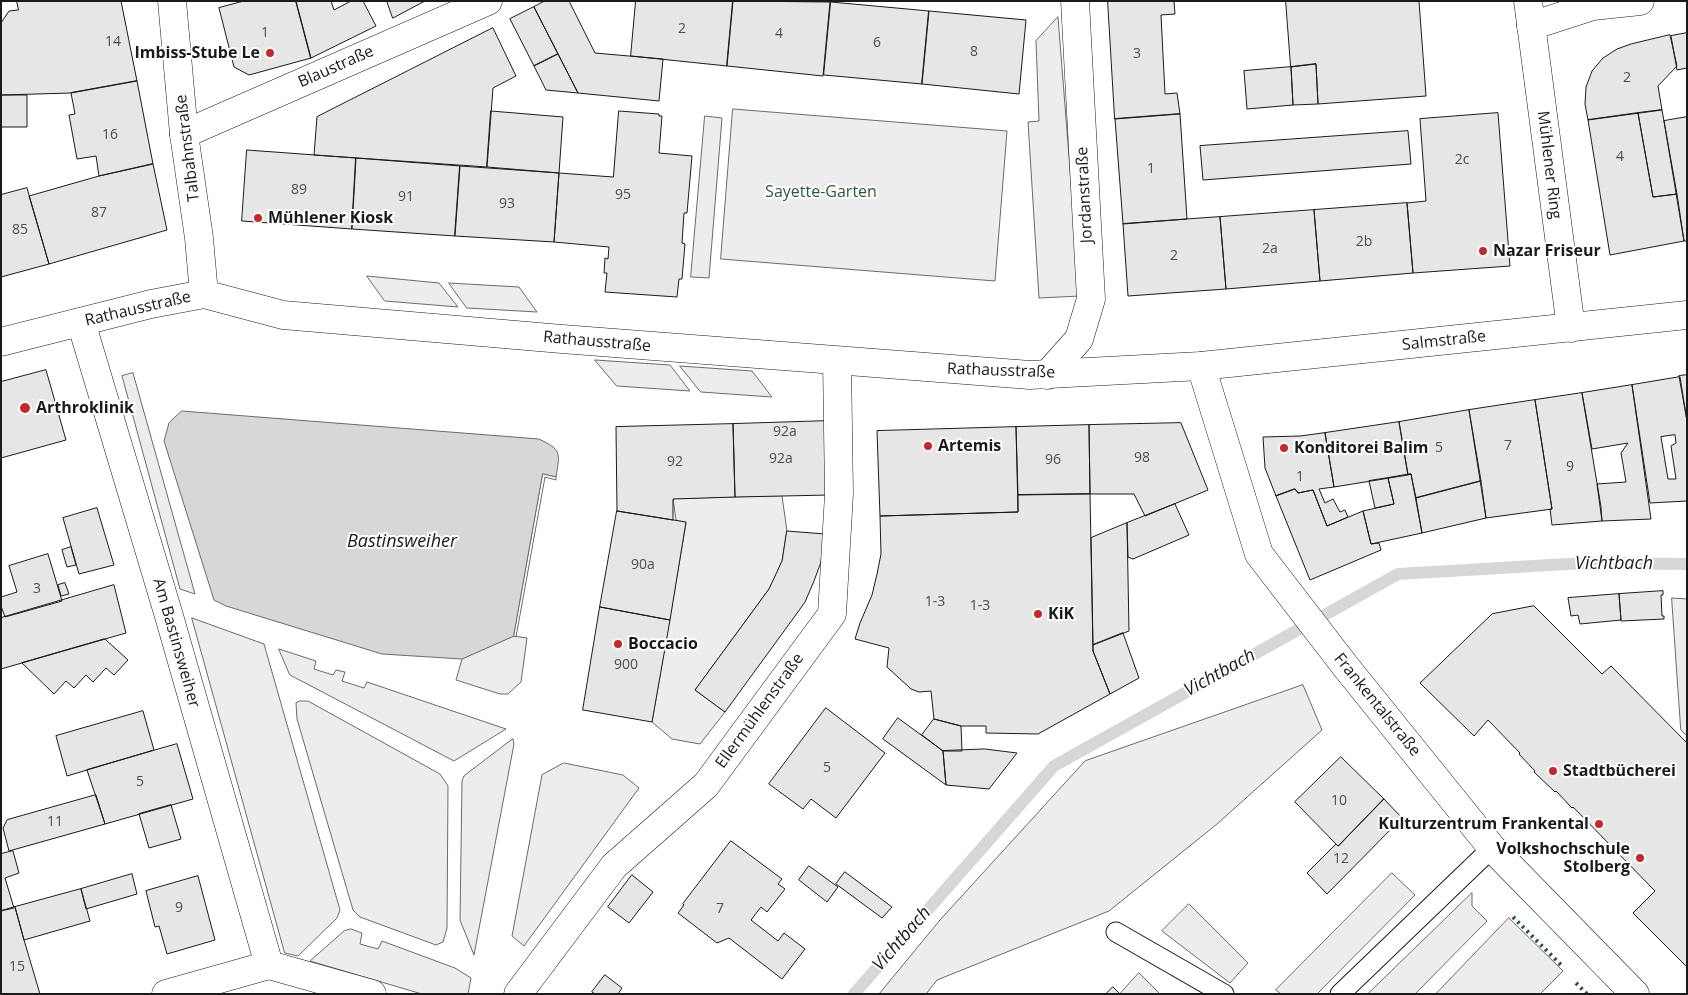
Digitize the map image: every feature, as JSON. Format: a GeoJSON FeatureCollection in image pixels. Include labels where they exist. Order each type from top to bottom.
{"type":"FeatureCollection","features":[{"type":"Feature","properties":{"kind":"street","name":"Talbahnstraße"},"geometry":{"type":"LineString","coordinates":[[172,1],[184,134],[199,238],[204,294]]}},
{"type":"Feature","properties":{"kind":"street","name":"Blaustraße"},"geometry":{"type":"LineString","coordinates":[[184,134],[488,1]]}},
{"type":"Feature","properties":{"kind":"street","name":"Jordanstraße"},"geometry":{"type":"LineString","coordinates":[[1047,375],[1079,340],[1090,299],[1074,1]]}},
{"type":"Feature","properties":{"kind":"street"},"geometry":{"type":"LineString","coordinates":[[1530,14],[1592,4],[1640,1]]}},
{"type":"Feature","properties":{"kind":"street","name":"Mühlener Ring"},"geometry":{"type":"LineString","coordinates":[[1530,14],[1571,328]]}},
{"type":"Feature","properties":{"kind":"street","name":"Rathausstraße"},"geometry":{"type":"LineString","coordinates":[[1,342],[151,304],[204,294],[284,315],[837,361],[1047,375],[1201,366]]}},
{"type":"Feature","properties":{"kind":"street","name":"Salmstraße"},"geometry":{"type":"LineString","coordinates":[[1201,366],[1687,315]]}},
{"type":"Feature","properties":{"kind":"street","name":"Am Bastinsweiher"},"geometry":{"type":"LineString","coordinates":[[81,322],[169,616],[269,965]]}},
{"type":"Feature","properties":{"kind":"street","name":"Ellermühlenstraße"},"geometry":{"type":"LineString","coordinates":[[518,994],[614,866],[706,785],[832,614],[839,494],[837,361]]}},
{"type":"Feature","properties":{"kind":"street","name":"Frankentalstraße"},"geometry":{"type":"LineString","coordinates":[[1201,366],[1259,554],[1346,667],[1492,848],[1635,994]]}},
{"type":"Feature","properties":{"kind":"street"},"geometry":{"type":"LineString","coordinates":[[166,994],[269,965],[372,994]]}},
{"type":"Feature","properties":{"kind":"lane"},"geometry":{"type":"LineString","coordinates":[[1340,994],[1492,848]]}},
{"type":"Feature","properties":{"kind":"lane"},"geometry":{"type":"LineString","coordinates":[[1116,932],[1224,994]]}},
{"type":"Feature","properties":{"kind":"shaded area"},"geometry":{"type":"Polygon","coordinates":[[[1058,17],[1080,296],[1039,298],[1028,122],[1039,121],[1036,41],[1058,17]]]}},
{"type":"Feature","properties":{"kind":"shaded area","name":"Sayette-Garten"},"geometry":{"type":"Polygon","coordinates":[[[733,109],[1007,131],[995,281],[721,259],[733,109]]]}},
{"type":"Feature","properties":{"kind":"shaded area"},"geometry":{"type":"Polygon","coordinates":[[[705,116],[722,118],[709,278],[691,277],[705,116]]]}},
{"type":"Feature","properties":{"kind":"shaded area"},"geometry":{"type":"Polygon","coordinates":[[[367,276],[439,283],[458,307],[385,301],[367,276]]]}},
{"type":"Feature","properties":{"kind":"shaded area"},"geometry":{"type":"Polygon","coordinates":[[[449,283],[519,287],[537,312],[467,308],[449,283]]]}},
{"type":"Feature","properties":{"kind":"shaded area"},"geometry":{"type":"Polygon","coordinates":[[[595,360],[670,365],[690,391],[617,386],[595,360]]]}},
{"type":"Feature","properties":{"kind":"shaded area"},"geometry":{"type":"Polygon","coordinates":[[[680,366],[752,371],[772,397],[701,392],[680,366]]]}},
{"type":"Feature","properties":{"kind":"shaded area"},"geometry":{"type":"Polygon","coordinates":[[[133,373],[195,594],[180,589],[122,376],[133,373]]]}},
{"type":"Feature","properties":{"kind":"shaded area"},"geometry":{"type":"Polygon","coordinates":[[[782,496],[787,531],[782,561],[776,575],[769,589],[695,690],[725,712],[700,744],[672,739],[652,722],[686,523],[676,520],[673,499],[782,496]]]}},
{"type":"Feature","properties":{"kind":"shaded area"},"geometry":{"type":"Polygon","coordinates":[[[1672,598],[1687,599],[1687,736],[1681,730],[1672,598]]]}},
{"type":"Feature","properties":{"kind":"shaded area"},"geometry":{"type":"Polygon","coordinates":[[[192,618],[264,644],[340,910],[337,918],[298,956],[285,953],[192,618]]]}},
{"type":"Feature","properties":{"kind":"shaded area"},"geometry":{"type":"Polygon","coordinates":[[[514,636],[527,638],[521,682],[508,694],[500,694],[456,680],[462,659],[514,636]]]}},
{"type":"Feature","properties":{"kind":"shaded area"},"geometry":{"type":"Polygon","coordinates":[[[279,649],[316,661],[314,669],[333,675],[336,670],[345,672],[342,681],[364,688],[367,682],[506,729],[454,761],[290,675],[279,649]]]}},
{"type":"Feature","properties":{"kind":"shaded area"},"geometry":{"type":"Polygon","coordinates":[[[1303,685],[1322,730],[1217,824],[1109,911],[937,980],[926,994],[879,994],[940,920],[1085,761],[1303,685]]]}},
{"type":"Feature","properties":{"kind":"shaded area"},"geometry":{"type":"Polygon","coordinates":[[[308,701],[440,774],[448,786],[447,928],[443,942],[436,945],[360,917],[353,910],[297,719],[296,703],[308,701]]]}},
{"type":"Feature","properties":{"kind":"shaded area"},"geometry":{"type":"Polygon","coordinates":[[[513,739],[514,744],[474,955],[460,920],[462,781],[464,776],[513,739]]]}},
{"type":"Feature","properties":{"kind":"shaded area"},"geometry":{"type":"Polygon","coordinates":[[[564,763],[623,775],[639,788],[524,946],[512,936],[542,775],[564,763]]]}},
{"type":"Feature","properties":{"kind":"shaded area"},"geometry":{"type":"Polygon","coordinates":[[[1392,873],[1415,895],[1317,994],[1281,994],[1276,990],[1392,873]]]}},
{"type":"Feature","properties":{"kind":"shaded area"},"geometry":{"type":"Polygon","coordinates":[[[1472,893],[1472,906],[1487,921],[1415,994],[1368,994],[1472,893]]]}},
{"type":"Feature","properties":{"kind":"shaded area"},"geometry":{"type":"Polygon","coordinates":[[[1189,904],[1248,963],[1230,983],[1162,931],[1189,904]]]}},
{"type":"Feature","properties":{"kind":"shaded area"},"geometry":{"type":"Polygon","coordinates":[[[1509,918],[1563,971],[1540,994],[1436,994],[1509,918]]]}},
{"type":"Feature","properties":{"kind":"shaded area"},"geometry":{"type":"Polygon","coordinates":[[[351,929],[362,933],[360,944],[378,949],[382,941],[455,968],[471,978],[468,994],[422,994],[310,961],[344,931],[351,929]]]}},
{"type":"Feature","properties":{"kind":"shaded area"},"geometry":{"type":"Polygon","coordinates":[[[1139,973],[1160,994],[1120,994],[1139,973]]]}},
{"type":"Feature","properties":{"kind":"water","name":"Bastinsweiher"},"geometry":{"type":"Polygon","coordinates":[[[182,411],[539,439],[552,446],[558,453],[556,477],[543,474],[514,636],[462,659],[382,654],[226,606],[214,600],[164,441],[169,423],[182,411]]]}},
{"type":"Feature","properties":{"kind":"pier"},"geometry":{"type":"Polygon","coordinates":[[[543,474],[556,477],[556,480],[545,477],[516,637],[514,636],[543,474]]]}},
{"type":"Feature","properties":{"kind":"building"},"geometry":{"type":"Polygon","coordinates":[[[17,1],[121,1],[137,81],[71,93],[1,95],[1,23],[9,11],[18,10],[17,1]]]}},
{"type":"Feature","properties":{"kind":"building"},"geometry":{"type":"Polygon","coordinates":[[[244,1],[296,1],[311,58],[249,75],[234,67],[219,8],[244,1]]]}},
{"type":"Feature","properties":{"kind":"building"},"geometry":{"type":"Polygon","coordinates":[[[296,1],[331,1],[334,10],[351,1],[363,1],[376,26],[311,58],[296,1]]]}},
{"type":"Feature","properties":{"kind":"building"},"geometry":{"type":"Polygon","coordinates":[[[387,1],[425,1],[393,18],[387,1]]]}},
{"type":"Feature","properties":{"kind":"building"},"geometry":{"type":"Polygon","coordinates":[[[545,1],[569,1],[595,53],[663,59],[659,101],[578,93],[534,7],[545,1]]]}},
{"type":"Feature","properties":{"kind":"building"},"geometry":{"type":"Polygon","coordinates":[[[636,1],[733,1],[727,66],[631,56],[636,1]]]}},
{"type":"Feature","properties":{"kind":"building"},"geometry":{"type":"Polygon","coordinates":[[[733,1],[830,2],[823,76],[727,66],[733,1]]]}},
{"type":"Feature","properties":{"kind":"building"},"geometry":{"type":"Polygon","coordinates":[[[1108,1],[1174,1],[1175,14],[1161,15],[1165,94],[1177,93],[1180,114],[1115,119],[1108,1]]]}},
{"type":"Feature","properties":{"kind":"building"},"geometry":{"type":"Polygon","coordinates":[[[1286,1],[1419,1],[1426,96],[1318,104],[1316,64],[1291,67],[1286,1]]]}},
{"type":"Feature","properties":{"kind":"building"},"geometry":{"type":"Polygon","coordinates":[[[831,2],[929,11],[922,84],[824,75],[831,2]]]}},
{"type":"Feature","properties":{"kind":"building"},"geometry":{"type":"Polygon","coordinates":[[[534,7],[558,54],[534,66],[510,19],[534,7]]]}},
{"type":"Feature","properties":{"kind":"building"},"geometry":{"type":"Polygon","coordinates":[[[929,11],[1026,20],[1019,94],[922,84],[929,11]]]}},
{"type":"Feature","properties":{"kind":"building"},"geometry":{"type":"Polygon","coordinates":[[[493,28],[516,76],[493,88],[487,167],[314,155],[317,117],[493,28]]]}},
{"type":"Feature","properties":{"kind":"building"},"geometry":{"type":"Polygon","coordinates":[[[1687,33],[1687,68],[1677,70],[1671,36],[1687,33]]]}},
{"type":"Feature","properties":{"kind":"building"},"geometry":{"type":"Polygon","coordinates":[[[1670,35],[1677,66],[1658,86],[1662,110],[1588,120],[1585,104],[1586,87],[1592,71],[1603,58],[1617,49],[1631,44],[1670,35]]]}},
{"type":"Feature","properties":{"kind":"building"},"geometry":{"type":"Polygon","coordinates":[[[558,54],[578,93],[546,90],[534,66],[558,54]]]}},
{"type":"Feature","properties":{"kind":"building"},"geometry":{"type":"Polygon","coordinates":[[[1316,64],[1318,104],[1293,105],[1291,67],[1316,64]]]}},
{"type":"Feature","properties":{"kind":"building"},"geometry":{"type":"Polygon","coordinates":[[[1291,67],[1293,105],[1247,109],[1244,71],[1291,67]]]}},
{"type":"Feature","properties":{"kind":"building"},"geometry":{"type":"Polygon","coordinates":[[[137,81],[153,164],[99,176],[96,156],[77,159],[69,115],[75,114],[71,93],[137,81]]]}},
{"type":"Feature","properties":{"kind":"building"},"geometry":{"type":"Polygon","coordinates":[[[1,95],[27,95],[27,127],[1,127],[1,95]]]}},
{"type":"Feature","properties":{"kind":"building"},"geometry":{"type":"Polygon","coordinates":[[[1662,110],[1677,194],[1653,197],[1638,113],[1662,110]]]}},
{"type":"Feature","properties":{"kind":"building"},"geometry":{"type":"Polygon","coordinates":[[[491,111],[563,117],[559,173],[487,167],[491,111]]]}},
{"type":"Feature","properties":{"kind":"building"},"geometry":{"type":"Polygon","coordinates":[[[619,111],[659,114],[659,116],[662,116],[659,153],[692,156],[687,213],[684,213],[682,243],[685,244],[682,279],[679,279],[677,297],[605,292],[607,273],[604,273],[605,258],[608,259],[609,247],[554,242],[559,173],[613,177],[619,111]]]}},
{"type":"Feature","properties":{"kind":"building"},"geometry":{"type":"Polygon","coordinates":[[[1498,113],[1510,266],[1413,273],[1407,203],[1426,201],[1420,119],[1498,113]]]}},
{"type":"Feature","properties":{"kind":"building"},"geometry":{"type":"Polygon","coordinates":[[[1638,113],[1653,197],[1677,194],[1684,241],[1610,255],[1588,120],[1638,113]]]}},
{"type":"Feature","properties":{"kind":"building"},"geometry":{"type":"Polygon","coordinates":[[[1180,114],[1187,219],[1123,224],[1115,119],[1180,114]]]}},
{"type":"Feature","properties":{"kind":"building"},"geometry":{"type":"Polygon","coordinates":[[[1687,117],[1687,241],[1684,241],[1664,121],[1687,117]]]}},
{"type":"Feature","properties":{"kind":"building"},"geometry":{"type":"Polygon","coordinates":[[[1408,131],[1411,164],[1203,180],[1200,146],[1408,131]]]}},
{"type":"Feature","properties":{"kind":"building"},"geometry":{"type":"Polygon","coordinates":[[[247,150],[356,158],[352,229],[242,221],[247,150]]]}},
{"type":"Feature","properties":{"kind":"building"},"geometry":{"type":"Polygon","coordinates":[[[356,158],[460,166],[455,236],[352,229],[356,158]]]}},
{"type":"Feature","properties":{"kind":"building"},"geometry":{"type":"Polygon","coordinates":[[[153,164],[167,230],[49,264],[29,196],[99,176],[153,164]]]}},
{"type":"Feature","properties":{"kind":"building"},"geometry":{"type":"Polygon","coordinates":[[[460,166],[559,173],[554,242],[455,236],[460,166]]]}},
{"type":"Feature","properties":{"kind":"building"},"geometry":{"type":"Polygon","coordinates":[[[27,188],[49,264],[1,277],[1,195],[27,188]]]}},
{"type":"Feature","properties":{"kind":"building"},"geometry":{"type":"Polygon","coordinates":[[[1407,203],[1413,273],[1320,281],[1314,210],[1407,203]]]}},
{"type":"Feature","properties":{"kind":"building"},"geometry":{"type":"Polygon","coordinates":[[[1314,210],[1320,281],[1226,289],[1220,217],[1314,210]]]}},
{"type":"Feature","properties":{"kind":"building"},"geometry":{"type":"Polygon","coordinates":[[[1220,217],[1226,289],[1128,296],[1123,224],[1220,217]]]}},
{"type":"Feature","properties":{"kind":"building"},"geometry":{"type":"Polygon","coordinates":[[[46,370],[66,440],[1,458],[1,382],[46,370]]]}},
{"type":"Feature","properties":{"kind":"building"},"geometry":{"type":"Polygon","coordinates":[[[1687,375],[1687,421],[1679,376],[1687,375]]]}},
{"type":"Feature","properties":{"kind":"building"},"geometry":{"type":"Polygon","coordinates":[[[1680,377],[1687,421],[1687,501],[1650,503],[1632,385],[1680,377]],[[1675,435],[1661,437],[1668,479],[1676,479],[1671,446],[1676,443],[1675,435]]]}},
{"type":"Feature","properties":{"kind":"building"},"geometry":{"type":"Polygon","coordinates":[[[1632,385],[1651,519],[1602,521],[1597,484],[1626,482],[1621,453],[1628,443],[1592,449],[1582,393],[1632,385]]]}},
{"type":"Feature","properties":{"kind":"building"},"geometry":{"type":"Polygon","coordinates":[[[1582,393],[1602,521],[1552,525],[1550,509],[1552,509],[1535,400],[1582,393]]]}},
{"type":"Feature","properties":{"kind":"building"},"geometry":{"type":"Polygon","coordinates":[[[1535,400],[1552,509],[1486,518],[1469,410],[1535,400]]]}},
{"type":"Feature","properties":{"kind":"building"},"geometry":{"type":"Polygon","coordinates":[[[1469,410],[1481,481],[1416,498],[1411,474],[1408,475],[1399,422],[1469,410]]]}},
{"type":"Feature","properties":{"kind":"building"},"geometry":{"type":"Polygon","coordinates":[[[828,421],[830,495],[735,497],[733,424],[828,421]]]}},
{"type":"Feature","properties":{"kind":"building"},"geometry":{"type":"Polygon","coordinates":[[[1399,422],[1408,475],[1334,487],[1325,433],[1399,422]]]}},
{"type":"Feature","properties":{"kind":"building"},"geometry":{"type":"Polygon","coordinates":[[[1181,423],[1208,490],[1145,516],[1134,494],[1090,494],[1089,425],[1181,423]]]}},
{"type":"Feature","properties":{"kind":"building"},"geometry":{"type":"Polygon","coordinates":[[[733,424],[735,497],[673,499],[673,520],[617,511],[616,427],[733,424]]]}},
{"type":"Feature","properties":{"kind":"building"},"geometry":{"type":"Polygon","coordinates":[[[1089,425],[1090,494],[1018,495],[1016,427],[1089,425]]]}},
{"type":"Feature","properties":{"kind":"building"},"geometry":{"type":"Polygon","coordinates":[[[1016,427],[1018,512],[880,516],[877,431],[1016,427]]]}},
{"type":"Feature","properties":{"kind":"building"},"geometry":{"type":"Polygon","coordinates":[[[1325,433],[1334,487],[1319,489],[1325,503],[1333,499],[1340,512],[1345,510],[1348,517],[1327,526],[1313,490],[1298,493],[1295,489],[1276,496],[1265,468],[1263,437],[1325,433]]]}},
{"type":"Feature","properties":{"kind":"building"},"geometry":{"type":"Polygon","coordinates":[[[1411,474],[1422,533],[1371,544],[1363,511],[1394,504],[1388,478],[1411,474]]]}},
{"type":"Feature","properties":{"kind":"building"},"geometry":{"type":"Polygon","coordinates":[[[1388,478],[1394,504],[1375,508],[1369,481],[1388,478]]]}},
{"type":"Feature","properties":{"kind":"building"},"geometry":{"type":"Polygon","coordinates":[[[1481,481],[1486,518],[1422,533],[1416,498],[1481,481]]]}},
{"type":"Feature","properties":{"kind":"building"},"geometry":{"type":"Polygon","coordinates":[[[1295,489],[1298,493],[1313,490],[1327,526],[1363,511],[1371,544],[1379,543],[1381,550],[1310,580],[1276,496],[1295,489]]]}},
{"type":"Feature","properties":{"kind":"building"},"geometry":{"type":"Polygon","coordinates":[[[1090,494],[1093,651],[1110,694],[1038,734],[986,733],[986,726],[961,726],[934,719],[931,691],[919,692],[911,689],[887,667],[889,648],[855,639],[872,595],[877,574],[881,554],[880,516],[1018,512],[1018,495],[1090,494]]]}},
{"type":"Feature","properties":{"kind":"building"},"geometry":{"type":"Polygon","coordinates":[[[1175,504],[1189,535],[1133,559],[1128,557],[1127,523],[1175,504]]]}},
{"type":"Feature","properties":{"kind":"building"},"geometry":{"type":"Polygon","coordinates":[[[97,508],[114,565],[79,574],[63,518],[97,508]]]}},
{"type":"Feature","properties":{"kind":"building"},"geometry":{"type":"Polygon","coordinates":[[[617,511],[686,522],[670,620],[600,607],[617,511]]]}},
{"type":"Feature","properties":{"kind":"building"},"geometry":{"type":"Polygon","coordinates":[[[1127,523],[1129,631],[1093,645],[1091,538],[1127,523]]]}},
{"type":"Feature","properties":{"kind":"building"},"geometry":{"type":"Polygon","coordinates":[[[787,531],[825,534],[821,562],[805,602],[725,712],[695,690],[769,589],[782,561],[787,531]]]}},
{"type":"Feature","properties":{"kind":"building"},"geometry":{"type":"Polygon","coordinates":[[[71,547],[76,565],[67,567],[62,550],[71,547]]]}},
{"type":"Feature","properties":{"kind":"building"},"geometry":{"type":"Polygon","coordinates":[[[48,554],[62,601],[5,617],[1,606],[1,597],[17,592],[9,566],[48,554]]]}},
{"type":"Feature","properties":{"kind":"building"},"geometry":{"type":"Polygon","coordinates":[[[65,583],[69,594],[61,596],[58,585],[65,583]]]}},
{"type":"Feature","properties":{"kind":"building"},"geometry":{"type":"Polygon","coordinates":[[[114,585],[126,633],[1,669],[1,618],[114,585]]]}},
{"type":"Feature","properties":{"kind":"building"},"geometry":{"type":"Polygon","coordinates":[[[1663,591],[1663,595],[1661,595],[1662,616],[1664,616],[1664,619],[1621,621],[1619,594],[1663,591]]]}},
{"type":"Feature","properties":{"kind":"building"},"geometry":{"type":"Polygon","coordinates":[[[1619,594],[1621,620],[1580,624],[1578,615],[1571,616],[1568,598],[1619,594]]]}},
{"type":"Feature","properties":{"kind":"building","name":"Kulturzentrum Frankental"},"geometry":{"type":"Polygon","coordinates":[[[1534,606],[1602,674],[1611,666],[1687,743],[1687,967],[1633,913],[1655,891],[1573,807],[1534,772],[1520,753],[1488,720],[1474,736],[1420,683],[1492,614],[1534,606]]]}},
{"type":"Feature","properties":{"kind":"building"},"geometry":{"type":"Polygon","coordinates":[[[600,607],[670,620],[652,722],[583,710],[600,607]]]}},
{"type":"Feature","properties":{"kind":"building"},"geometry":{"type":"Polygon","coordinates":[[[1123,633],[1139,678],[1110,694],[1093,651],[1093,645],[1123,633]]]}},
{"type":"Feature","properties":{"kind":"building"},"geometry":{"type":"Polygon","coordinates":[[[105,639],[128,660],[114,675],[106,668],[93,682],[86,675],[74,688],[66,681],[54,694],[22,663],[105,639]]]}},
{"type":"Feature","properties":{"kind":"building"},"geometry":{"type":"Polygon","coordinates":[[[826,708],[885,753],[836,818],[811,799],[803,809],[769,784],[826,708]]]}},
{"type":"Feature","properties":{"kind":"building"},"geometry":{"type":"Polygon","coordinates":[[[143,711],[154,750],[67,776],[56,736],[143,711]]]}},
{"type":"Feature","properties":{"kind":"building"},"geometry":{"type":"Polygon","coordinates":[[[898,718],[943,751],[946,785],[883,739],[898,718]]]}},
{"type":"Feature","properties":{"kind":"building"},"geometry":{"type":"Polygon","coordinates":[[[934,719],[961,726],[962,751],[943,751],[922,735],[934,719]]]}},
{"type":"Feature","properties":{"kind":"building"},"geometry":{"type":"Polygon","coordinates":[[[177,744],[193,799],[105,824],[87,770],[177,744]]]}},
{"type":"Feature","properties":{"kind":"building"},"geometry":{"type":"Polygon","coordinates":[[[985,749],[1017,753],[989,789],[946,785],[943,751],[985,749]]]}},
{"type":"Feature","properties":{"kind":"building"},"geometry":{"type":"Polygon","coordinates":[[[1341,757],[1384,799],[1338,846],[1295,802],[1341,757]]]}},
{"type":"Feature","properties":{"kind":"building"},"geometry":{"type":"Polygon","coordinates":[[[96,795],[105,824],[9,851],[3,828],[7,820],[96,795]]]}},
{"type":"Feature","properties":{"kind":"building"},"geometry":{"type":"Polygon","coordinates":[[[1384,799],[1402,818],[1327,894],[1307,873],[1336,844],[1338,846],[1384,799]]]}},
{"type":"Feature","properties":{"kind":"building"},"geometry":{"type":"Polygon","coordinates":[[[171,805],[181,839],[149,848],[139,814],[171,805]]]}},
{"type":"Feature","properties":{"kind":"building"},"geometry":{"type":"Polygon","coordinates":[[[731,841],[782,879],[778,884],[785,889],[767,912],[761,907],[751,920],[778,941],[784,933],[805,949],[782,979],[729,938],[717,943],[678,913],[731,841]]]}},
{"type":"Feature","properties":{"kind":"building"},"geometry":{"type":"Polygon","coordinates":[[[13,851],[19,873],[5,878],[14,908],[1,911],[1,854],[13,851]]]}},
{"type":"Feature","properties":{"kind":"building"},"geometry":{"type":"Polygon","coordinates":[[[809,866],[838,887],[827,902],[799,880],[809,866]]]}},
{"type":"Feature","properties":{"kind":"building"},"geometry":{"type":"Polygon","coordinates":[[[845,872],[892,907],[882,918],[836,884],[845,872]]]}},
{"type":"Feature","properties":{"kind":"building"},"geometry":{"type":"Polygon","coordinates":[[[132,874],[137,894],[86,909],[81,889],[132,874]]]}},
{"type":"Feature","properties":{"kind":"building"},"geometry":{"type":"Polygon","coordinates":[[[632,875],[653,892],[629,923],[608,907],[632,875]]]}},
{"type":"Feature","properties":{"kind":"building"},"geometry":{"type":"Polygon","coordinates":[[[198,876],[215,940],[167,954],[159,926],[155,927],[146,891],[198,876]]]}},
{"type":"Feature","properties":{"kind":"building"},"geometry":{"type":"Polygon","coordinates":[[[81,889],[90,921],[24,940],[15,907],[81,889]]]}},
{"type":"Feature","properties":{"kind":"building"},"geometry":{"type":"Polygon","coordinates":[[[15,907],[40,994],[1,994],[1,911],[15,907]]]}},
{"type":"Feature","properties":{"kind":"building"},"geometry":{"type":"Polygon","coordinates":[[[605,975],[622,988],[618,994],[595,994],[592,992],[605,975]]]}},
{"type":"Feature","properties":{"kind":"building"},"geometry":{"type":"Polygon","coordinates":[[[1113,987],[1120,994],[1106,994],[1113,987]]]}},
{"type":"Feature","properties":{"kind":"waterway","name":"Vichtbach"},"geometry":{"type":"LineString","coordinates":[[854,994],[1054,766],[1398,574],[1585,563],[1687,564]]}},
{"type":"Feature","properties":{"kind":"hedge"},"geometry":{"type":"LineString","coordinates":[[1513,917],[1561,965]]}},
{"type":"Feature","properties":{"kind":"hedge"},"geometry":{"type":"LineString","coordinates":[[1576,983],[1587,994]]}},
{"type":"Feature","properties":{"kind":"place","name":"Imbiss-Stube Le"},"geometry":{"type":"Point","coordinates":[270,53]}},
{"type":"Feature","properties":{"kind":"place","name":"Mühlener Kiosk"},"geometry":{"type":"Point","coordinates":[258,218]}},
{"type":"Feature","properties":{"kind":"place","name":"Nazar Friseur"},"geometry":{"type":"Point","coordinates":[1483,251]}},
{"type":"Feature","properties":{"kind":"place","name":"Arthroklinik"},"geometry":{"type":"Point","coordinates":[25,408]}},
{"type":"Feature","properties":{"kind":"place","name":"Artemis"},"geometry":{"type":"Point","coordinates":[928,446]}},
{"type":"Feature","properties":{"kind":"place","name":"Konditorei Balim"},"geometry":{"type":"Point","coordinates":[1284,448]}},
{"type":"Feature","properties":{"kind":"place","name":"KiK"},"geometry":{"type":"Point","coordinates":[1038,614]}},
{"type":"Feature","properties":{"kind":"place","name":"Boccacio"},"geometry":{"type":"Point","coordinates":[618,644]}},
{"type":"Feature","properties":{"kind":"place","name":"Stadtbücherei"},"geometry":{"type":"Point","coordinates":[1553,771]}},
{"type":"Feature","properties":{"kind":"place","name":"Kulturzentrum Frankental"},"geometry":{"type":"Point","coordinates":[1599,824]}},
{"type":"Feature","properties":{"kind":"place","name":"Volkshochschule Stolberg"},"geometry":{"type":"Point","coordinates":[1640,858]}}]}
